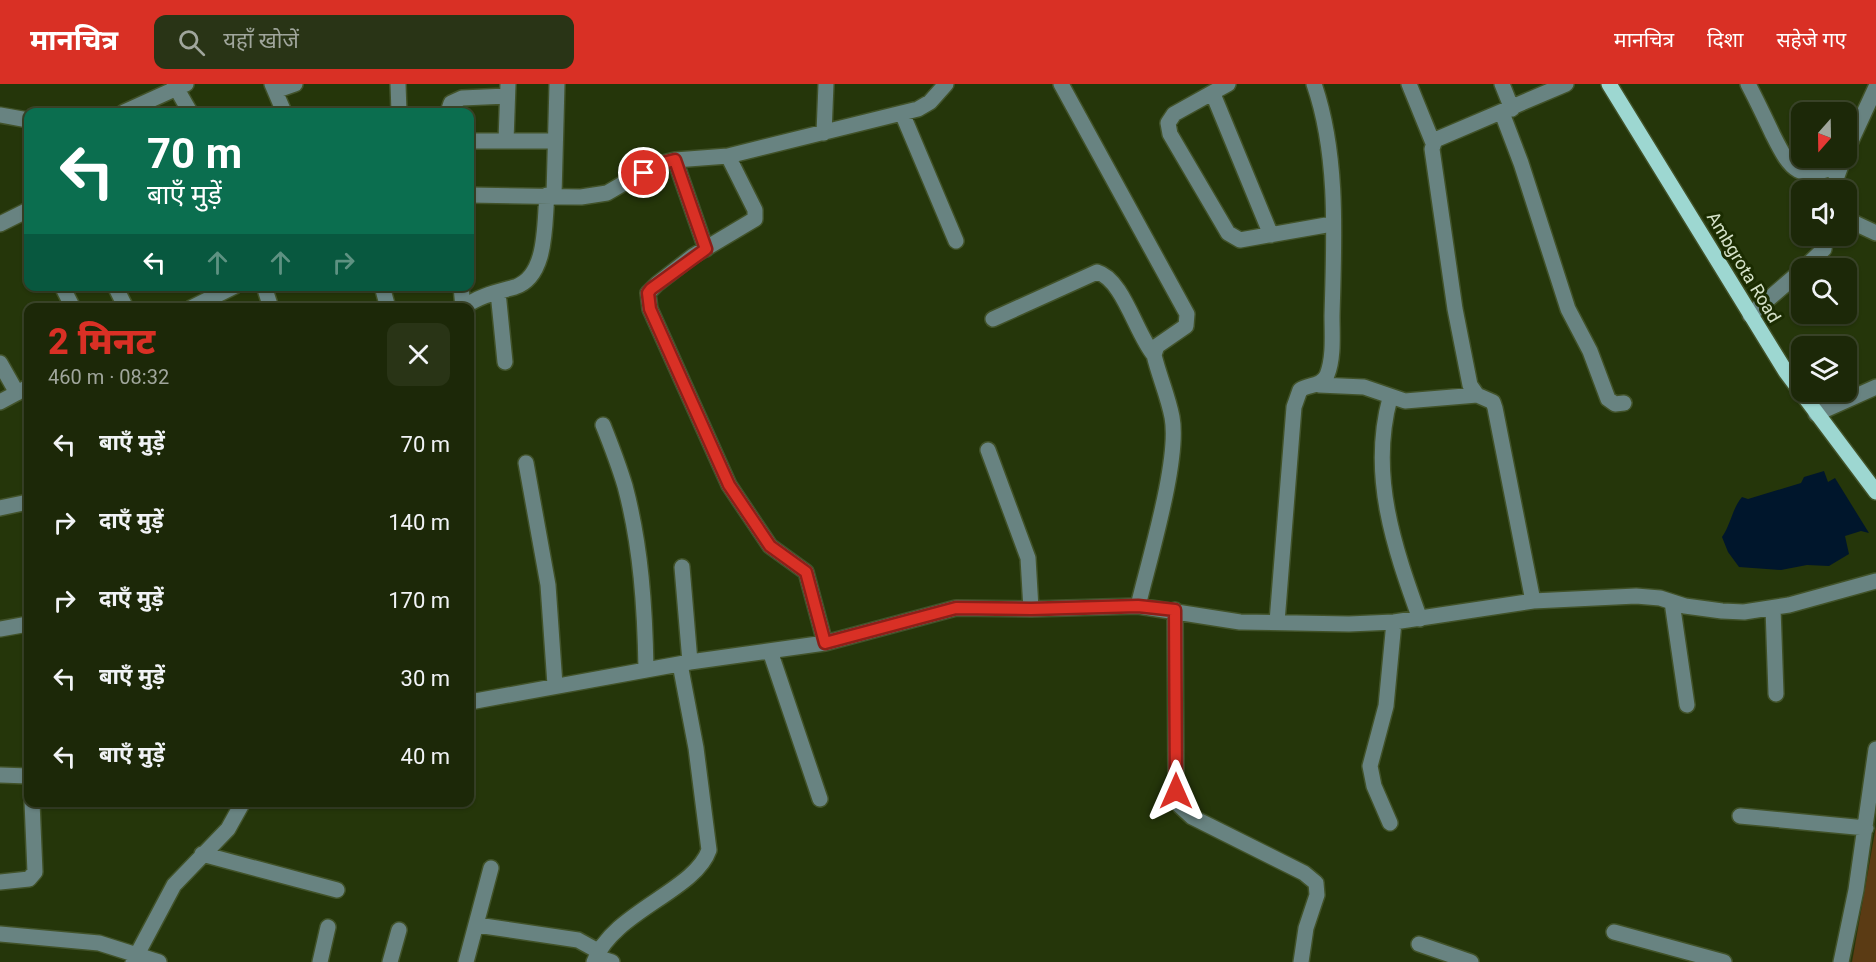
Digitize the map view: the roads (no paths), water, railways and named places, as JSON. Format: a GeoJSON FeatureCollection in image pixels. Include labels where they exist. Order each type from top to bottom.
{"type":"FeatureCollection","features":[{"type":"Feature","properties":{"kind":"main road","name":"Ambgrota Road"},"geometry":{"type":"LineString","coordinates":[[1609,84],[1750,315],[1816,414],[1876,492]]}},
{"type":"Feature","properties":{"kind":"street"},"geometry":{"type":"LineString","coordinates":[[282,108],[273,88],[295,84]]}},
{"type":"Feature","properties":{"kind":"street"},"geometry":{"type":"LineString","coordinates":[[398,84],[399,108]]}},
{"type":"Feature","properties":{"kind":"street"},"geometry":{"type":"LineString","coordinates":[[469,303],[519,286],[534,272],[551,195],[557,84]]}},
{"type":"Feature","properties":{"kind":"street"},"geometry":{"type":"LineString","coordinates":[[824,133],[826,84]]}},
{"type":"Feature","properties":{"kind":"street"},"geometry":{"type":"LineString","coordinates":[[474,195],[581,197],[607,193],[655,165],[675,160],[728,156],[902,113],[930,102],[946,84]]}},
{"type":"Feature","properties":{"kind":"street"},"geometry":{"type":"LineString","coordinates":[[1060,84],[1187,315],[1186,326],[1157,346],[1154,355]]}},
{"type":"Feature","properties":{"kind":"street"},"geometry":{"type":"LineString","coordinates":[[1228,84],[1214,94],[1174,114],[1168,123],[1170,134],[1227,233],[1240,240],[1332,224]]}},
{"type":"Feature","properties":{"kind":"street"},"geometry":{"type":"LineString","coordinates":[[1314,84],[1327,132],[1332,224],[1331,346],[1326,376],[1318,384]]}},
{"type":"Feature","properties":{"kind":"street"},"geometry":{"type":"LineString","coordinates":[[1409,84],[1433,143],[1432,160],[1455,309],[1470,384],[1477,395]]}},
{"type":"Feature","properties":{"kind":"street"},"geometry":{"type":"LineString","coordinates":[[1502,84],[1507,111],[1525,173],[1568,309],[1590,351],[1608,399],[1615,404],[1624,403]]}},
{"type":"Feature","properties":{"kind":"street"},"geometry":{"type":"LineString","coordinates":[[1433,143],[1566,84]]}},
{"type":"Feature","properties":{"kind":"street"},"geometry":{"type":"LineString","coordinates":[[1748,84],[1791,166]]}},
{"type":"Feature","properties":{"kind":"street"},"geometry":{"type":"LineString","coordinates":[[132,108],[179,85],[188,108]]}},
{"type":"Feature","properties":{"kind":"street"},"geometry":{"type":"LineString","coordinates":[[1857,129],[1876,87]]}},
{"type":"Feature","properties":{"kind":"street"},"geometry":{"type":"LineString","coordinates":[[449,108],[451,103],[462,98],[508,90],[507,141]]}},
{"type":"Feature","properties":{"kind":"street"},"geometry":{"type":"LineString","coordinates":[[1214,94],[1271,235]]}},
{"type":"Feature","properties":{"kind":"street"},"geometry":{"type":"LineString","coordinates":[[902,113],[956,241]]}},
{"type":"Feature","properties":{"kind":"street"},"geometry":{"type":"LineString","coordinates":[[0,115],[24,119]]}},
{"type":"Feature","properties":{"kind":"street"},"geometry":{"type":"LineString","coordinates":[[474,141],[555,141]]}},
{"type":"Feature","properties":{"kind":"street"},"geometry":{"type":"LineString","coordinates":[[728,156],[756,215],[751,224],[706,249],[651,289],[648,293],[650,309],[729,485],[770,546],[806,572],[825,643]]}},
{"type":"Feature","properties":{"kind":"street"},"geometry":{"type":"LineString","coordinates":[[675,160],[706,249]]}},
{"type":"Feature","properties":{"kind":"street"},"geometry":{"type":"LineString","coordinates":[[1799,168],[1815,173],[1825,168]]}},
{"type":"Feature","properties":{"kind":"street"},"geometry":{"type":"LineString","coordinates":[[0,224],[24,217]]}},
{"type":"Feature","properties":{"kind":"street"},"geometry":{"type":"LineString","coordinates":[[1857,224],[1876,233]]}},
{"type":"Feature","properties":{"kind":"street"},"geometry":{"type":"LineString","coordinates":[[1815,258],[1824,246]]}},
{"type":"Feature","properties":{"kind":"street"},"geometry":{"type":"LineString","coordinates":[[993,319],[1097,272],[1112,281],[1140,337],[1154,355],[1172,416],[1173,434],[1163,499],[1138,606]]}},
{"type":"Feature","properties":{"kind":"street"},"geometry":{"type":"LineString","coordinates":[[1750,315],[1791,279]]}},
{"type":"Feature","properties":{"kind":"street"},"geometry":{"type":"LineString","coordinates":[[200,303],[222,291]]}},
{"type":"Feature","properties":{"kind":"street"},"geometry":{"type":"LineString","coordinates":[[498,292],[505,362]]}},
{"type":"Feature","properties":{"kind":"street"},"geometry":{"type":"LineString","coordinates":[[0,363],[23,390],[0,402]]}},
{"type":"Feature","properties":{"kind":"street"},"geometry":{"type":"LineString","coordinates":[[1277,622],[1294,407],[1300,390],[1318,384],[1365,387],[1390,398],[1422,401],[1477,395],[1493,402],[1533,602]]}},
{"type":"Feature","properties":{"kind":"street"},"geometry":{"type":"LineString","coordinates":[[1816,414],[1876,387]]}},
{"type":"Feature","properties":{"kind":"street"},"geometry":{"type":"LineString","coordinates":[[1390,398],[1382,431],[1384,502],[1395,550],[1420,619]]}},
{"type":"Feature","properties":{"kind":"street"},"geometry":{"type":"LineString","coordinates":[[603,425],[625,488],[640,565],[645,607],[646,670]]}},
{"type":"Feature","properties":{"kind":"street"},"geometry":{"type":"LineString","coordinates":[[988,450],[1028,558],[1031,609]]}},
{"type":"Feature","properties":{"kind":"street"},"geometry":{"type":"LineString","coordinates":[[526,463],[548,585],[555,685]]}},
{"type":"Feature","properties":{"kind":"street"},"geometry":{"type":"LineString","coordinates":[[0,508],[24,503]]}},
{"type":"Feature","properties":{"kind":"street"},"geometry":{"type":"LineString","coordinates":[[596,957],[621,926],[691,873],[706,857],[709,850],[685,663],[682,567]]}},
{"type":"Feature","properties":{"kind":"street"},"geometry":{"type":"LineString","coordinates":[[474,701],[685,663],[825,643],[956,608],[1031,609],[1138,606],[1240,622],[1394,622],[1533,602],[1636,596],[1722,611],[1744,612],[1773,608],[1876,581]]}},
{"type":"Feature","properties":{"kind":"street"},"geometry":{"type":"LineString","coordinates":[[1672,602],[1687,705]]}},
{"type":"Feature","properties":{"kind":"street"},"geometry":{"type":"LineString","coordinates":[[1773,608],[1776,694]]}},
{"type":"Feature","properties":{"kind":"street"},"geometry":{"type":"LineString","coordinates":[[1175,610],[1176,781],[1180,806],[1192,817],[1304,873],[1316,883],[1317,895],[1306,928],[1301,962]]}},
{"type":"Feature","properties":{"kind":"street"},"geometry":{"type":"LineString","coordinates":[[1390,823],[1374,786],[1370,766],[1386,706],[1394,622]]}},
{"type":"Feature","properties":{"kind":"street"},"geometry":{"type":"LineString","coordinates":[[0,629],[24,625]]}},
{"type":"Feature","properties":{"kind":"street"},"geometry":{"type":"LineString","coordinates":[[770,651],[820,799]]}},
{"type":"Feature","properties":{"kind":"street"},"geometry":{"type":"LineString","coordinates":[[1841,962],[1866,828],[1876,749]]}},
{"type":"Feature","properties":{"kind":"street"},"geometry":{"type":"LineString","coordinates":[[0,775],[24,776]]}},
{"type":"Feature","properties":{"kind":"street"},"geometry":{"type":"LineString","coordinates":[[0,882],[29,879],[35,872],[32,807]]}},
{"type":"Feature","properties":{"kind":"street"},"geometry":{"type":"LineString","coordinates":[[136,958],[174,885],[228,829],[240,807]]}},
{"type":"Feature","properties":{"kind":"street"},"geometry":{"type":"LineString","coordinates":[[1740,816],[1866,828]]}},
{"type":"Feature","properties":{"kind":"street"},"geometry":{"type":"LineString","coordinates":[[202,854],[337,890]]}},
{"type":"Feature","properties":{"kind":"street"},"geometry":{"type":"LineString","coordinates":[[466,962],[491,868]]}},
{"type":"Feature","properties":{"kind":"street"},"geometry":{"type":"LineString","coordinates":[[477,925],[579,940],[596,957],[612,962]]}},
{"type":"Feature","properties":{"kind":"street"},"geometry":{"type":"LineString","coordinates":[[320,962],[328,927]]}},
{"type":"Feature","properties":{"kind":"street"},"geometry":{"type":"LineString","coordinates":[[390,962],[399,930]]}},
{"type":"Feature","properties":{"kind":"street"},"geometry":{"type":"LineString","coordinates":[[1614,932],[1724,962]]}},
{"type":"Feature","properties":{"kind":"street"},"geometry":{"type":"LineString","coordinates":[[0,934],[99,943],[136,958],[159,962]]}},
{"type":"Feature","properties":{"kind":"street"},"geometry":{"type":"LineString","coordinates":[[1419,944],[1471,962]]}},
{"type":"Feature","properties":{"kind":"water"},"geometry":{"type":"Polygon","coordinates":[[[1824,471],[1828,482],[1835,478],[1869,533],[1861,531],[1845,536],[1849,554],[1829,566],[1807,565],[1781,570],[1739,567],[1728,552],[1722,537],[1742,497],[1748,499],[1801,483],[1804,477],[1824,471]]]}}]}
